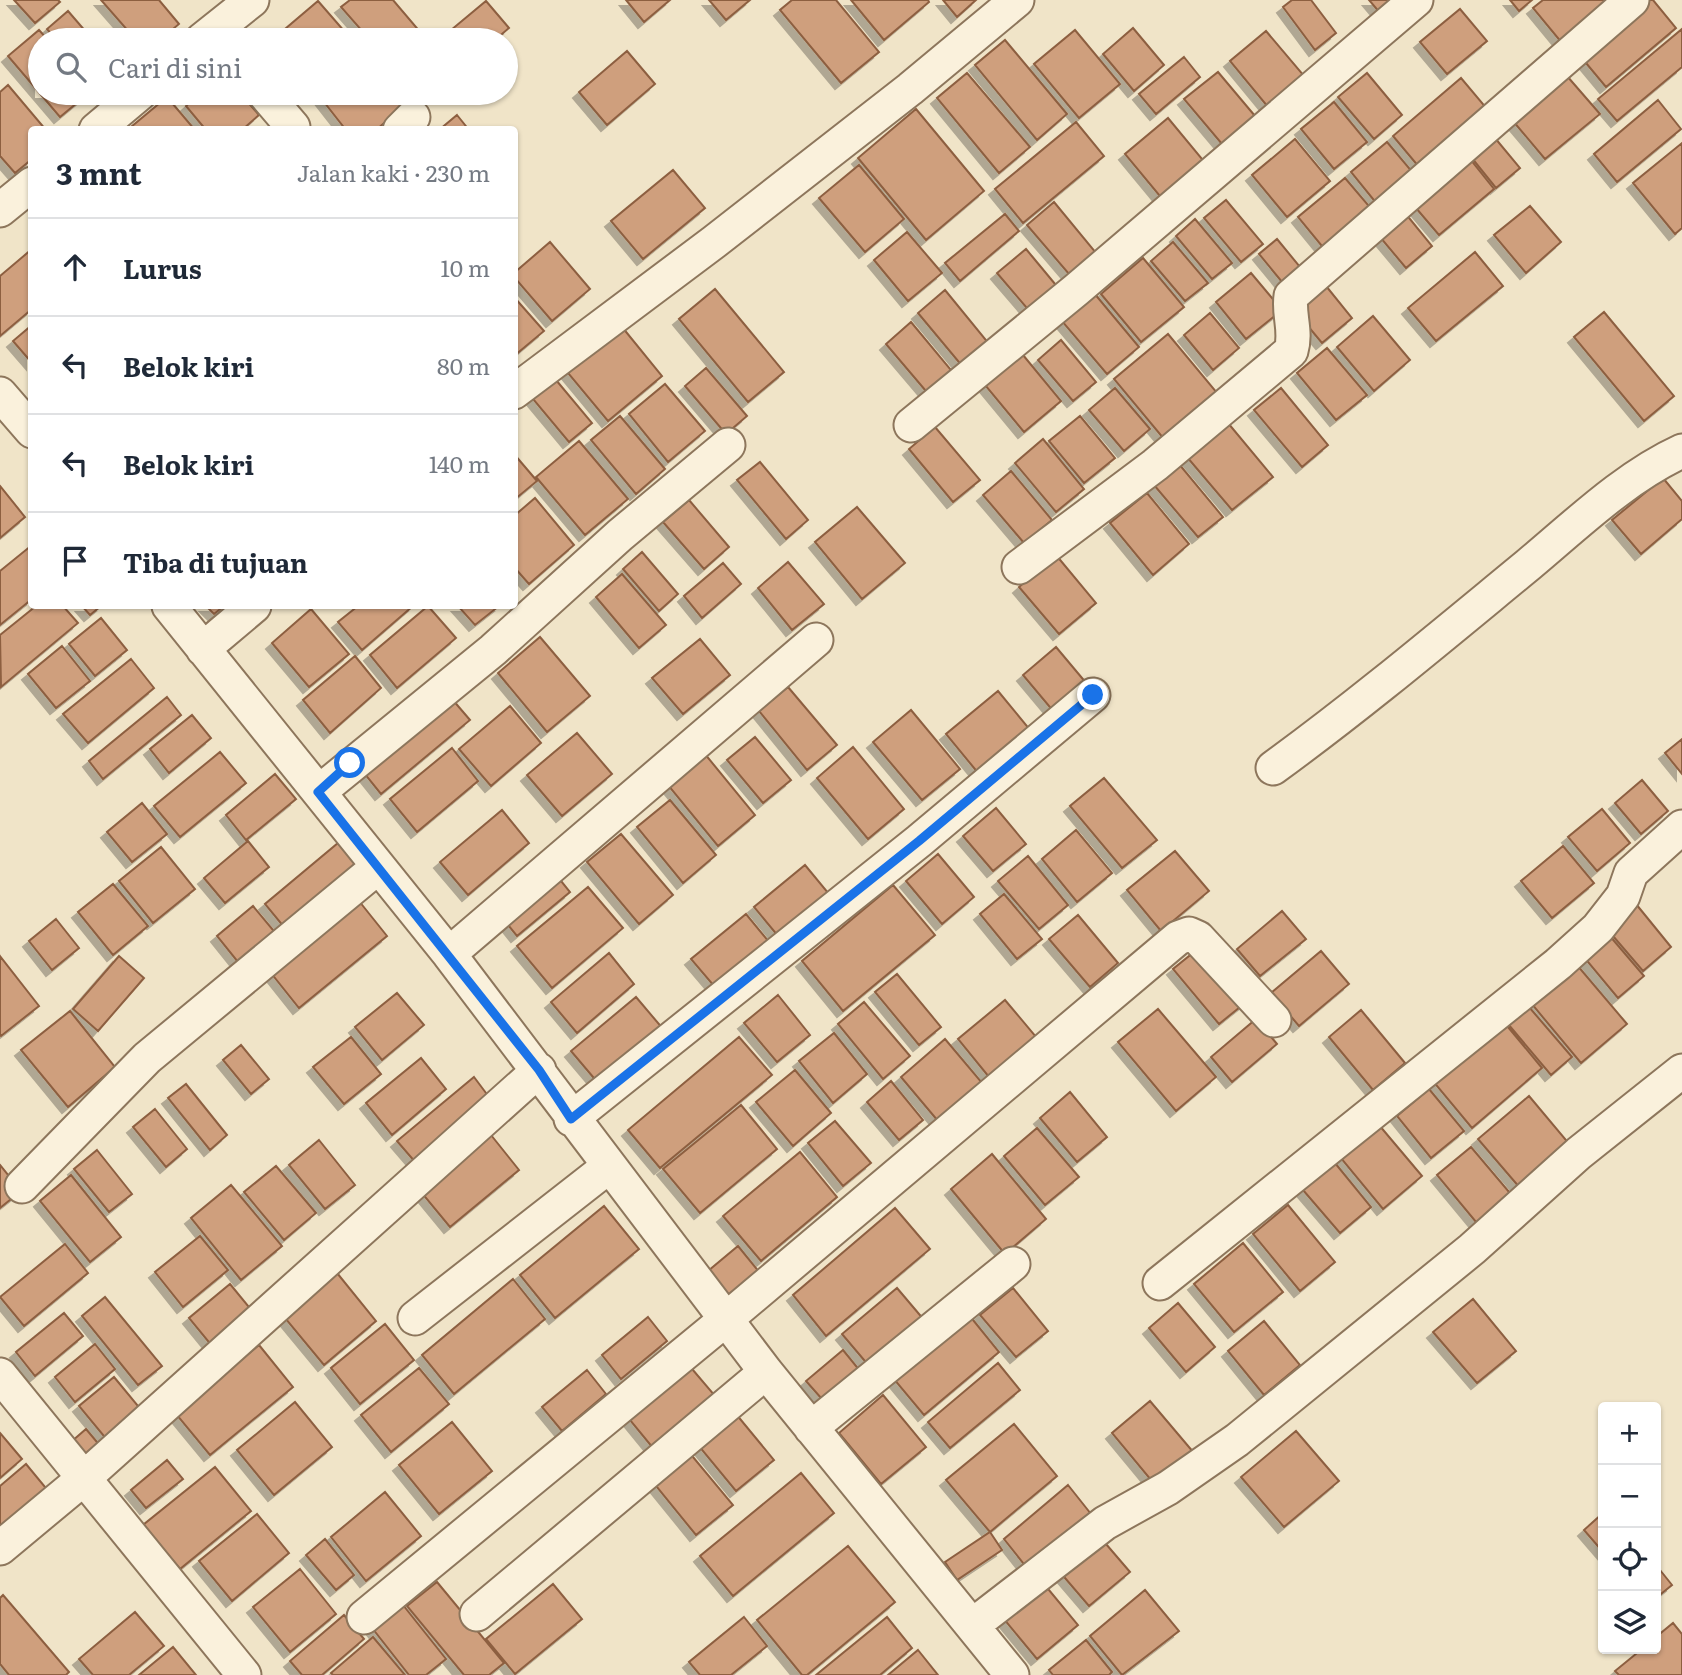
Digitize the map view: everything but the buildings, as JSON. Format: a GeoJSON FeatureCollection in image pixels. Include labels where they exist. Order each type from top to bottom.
{"type":"FeatureCollection","features":[{"type":"Feature","properties":{"kind":"street"},"geometry":{"type":"LineString","coordinates":[[221,28],[252,0]]}},
{"type":"Feature","properties":{"kind":"street"},"geometry":{"type":"LineString","coordinates":[[518,389],[714,242],[910,89],[1017,0]]}},
{"type":"Feature","properties":{"kind":"street"},"geometry":{"type":"LineString","coordinates":[[911,425],[1066,298],[1416,0]]}},
{"type":"Feature","properties":{"kind":"street"},"geometry":{"type":"LineString","coordinates":[[1019,567],[1155,465],[1291,351],[1296,336],[1289,308],[1291,296],[1632,0]]}},
{"type":"Feature","properties":{"kind":"street"},"geometry":{"type":"LineString","coordinates":[[101,126],[126,105]]}},
{"type":"Feature","properties":{"kind":"street"},"geometry":{"type":"LineString","coordinates":[[274,105],[292,126]]}},
{"type":"Feature","properties":{"kind":"street"},"geometry":{"type":"LineString","coordinates":[[0,210],[28,187]]}},
{"type":"Feature","properties":{"kind":"street"},"geometry":{"type":"LineString","coordinates":[[0,394],[28,426]]}},
{"type":"Feature","properties":{"kind":"street"},"geometry":{"type":"LineString","coordinates":[[318,792],[494,650],[620,536],[728,445]]}},
{"type":"Feature","properties":{"kind":"street"},"geometry":{"type":"LineString","coordinates":[[1273,768],[1326,730],[1605,501],[1657,462],[1682,451]]}},
{"type":"Feature","properties":{"kind":"street"},"geometry":{"type":"LineString","coordinates":[[171,609],[449,954],[539,1070],[571,1119],[766,1372],[1012,1675]]}},
{"type":"Feature","properties":{"kind":"street"},"geometry":{"type":"LineString","coordinates":[[203,649],[250,609]]}},
{"type":"Feature","properties":{"kind":"street"},"geometry":{"type":"LineString","coordinates":[[449,954],[816,640]]}},
{"type":"Feature","properties":{"kind":"street"},"geometry":{"type":"LineString","coordinates":[[571,1119],[919,841],[1093,695]]}},
{"type":"Feature","properties":{"kind":"street"},"geometry":{"type":"LineString","coordinates":[[1160,1283],[1558,964],[1598,928],[1623,896],[1631,873],[1682,827]]}},
{"type":"Feature","properties":{"kind":"street"},"geometry":{"type":"LineString","coordinates":[[22,1186],[147,1058],[377,867]]}},
{"type":"Feature","properties":{"kind":"street"},"geometry":{"type":"LineString","coordinates":[[364,1617],[725,1320],[1178,938],[1189,934],[1198,938],[1274,1020]]}},
{"type":"Feature","properties":{"kind":"street"},"geometry":{"type":"LineString","coordinates":[[0,1548],[83,1479],[539,1070]]}},
{"type":"Feature","properties":{"kind":"street"},"geometry":{"type":"LineString","coordinates":[[974,1625],[1105,1523],[1168,1488],[1237,1440],[1472,1249],[1579,1153],[1682,1071]]}},
{"type":"Feature","properties":{"kind":"street"},"geometry":{"type":"LineString","coordinates":[[415,1318],[608,1167]]}},
{"type":"Feature","properties":{"kind":"street"},"geometry":{"type":"LineString","coordinates":[[811,1428],[1013,1264]]}},
{"type":"Feature","properties":{"kind":"street"},"geometry":{"type":"LineString","coordinates":[[477,1614],[766,1372]]}},
{"type":"Feature","properties":{"kind":"street"},"geometry":{"type":"LineString","coordinates":[[0,1376],[244,1675]]}},
{"type":"Feature","properties":{"kind":"route"},"geometry":{"type":"LineString","coordinates":[[350,763],[318,792],[539,1070],[571,1119],[919,841],[1093,695]]}}]}
